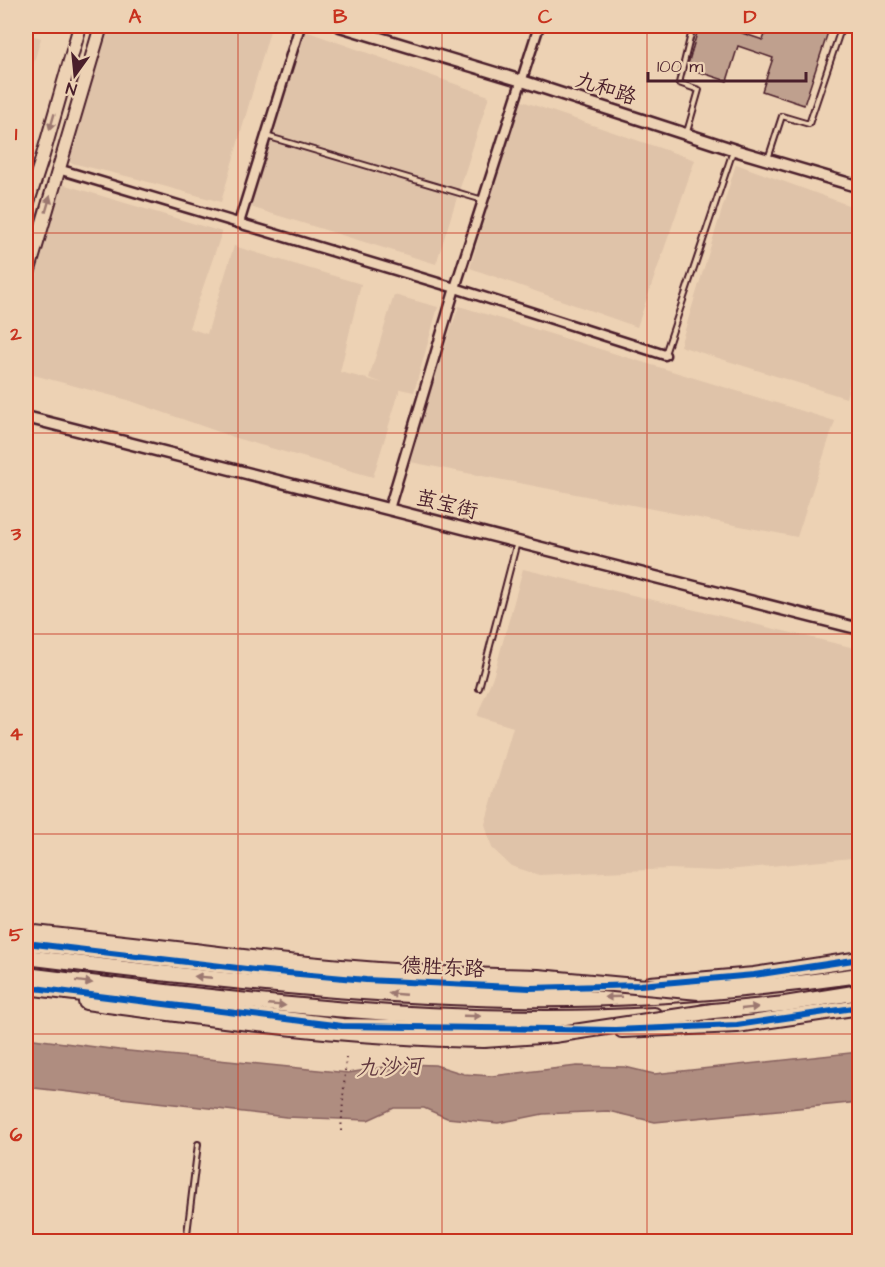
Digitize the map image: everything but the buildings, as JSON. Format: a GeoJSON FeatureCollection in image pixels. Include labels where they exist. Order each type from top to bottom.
{"type":"FeatureCollection","features":[{"type":"Feature","properties":{"kind":"main road"},"geometry":{"type":"LineString","coordinates":[[26,208],[80,26]]}},
{"type":"Feature","properties":{"kind":"main road"},"geometry":{"type":"LineString","coordinates":[[26,280],[101,26]]}},
{"type":"Feature","properties":{"kind":"main road"},"geometry":{"type":"LineString","coordinates":[[26,932],[372,971],[538,977],[699,992]]}},
{"type":"Feature","properties":{"kind":"main road","name":"德胜东路"},"geometry":{"type":"LineString","coordinates":[[26,943],[255,970],[366,980],[530,988],[640,985],[754,975],[860,959]]}},
{"type":"Feature","properties":{"kind":"main road"},"geometry":{"type":"LineString","coordinates":[[26,957],[153,973],[422,996],[515,999],[621,997],[699,992],[785,986],[860,975]]}},
{"type":"Feature","properties":{"kind":"main road"},"geometry":{"type":"LineString","coordinates":[[26,975],[272,1004],[389,1014],[494,1017],[607,1017],[713,1011],[785,1004],[860,992]]}},
{"type":"Feature","properties":{"kind":"main road"},"geometry":{"type":"LineString","coordinates":[[26,988],[86,1002],[217,1020],[420,1039],[484,1040],[554,1035],[713,1011]]}},
{"type":"Feature","properties":{"kind":"main road"},"geometry":{"type":"LineString","coordinates":[[26,988],[352,1026],[615,1030],[737,1025],[860,1007]]}},
{"type":"Feature","properties":{"kind":"street"},"geometry":{"type":"LineString","coordinates":[[239,223],[300,26]]}},
{"type":"Feature","properties":{"kind":"street","name":"九和路"},"geometry":{"type":"LineString","coordinates":[[340,26],[522,81],[734,150],[860,187]]}},
{"type":"Feature","properties":{"kind":"street"},"geometry":{"type":"LineString","coordinates":[[389,509],[455,288],[539,26]]}},
{"type":"Feature","properties":{"kind":"street"},"geometry":{"type":"LineString","coordinates":[[58,169],[455,288],[665,355]]}},
{"type":"Feature","properties":{"kind":"street","name":"茧宝街"},"geometry":{"type":"LineString","coordinates":[[26,417],[860,629]]}},
{"type":"Feature","properties":{"kind":"lane"},"geometry":{"type":"LineString","coordinates":[[686,134],[699,90],[679,83],[693,26]]}},
{"type":"Feature","properties":{"kind":"lane"},"geometry":{"type":"LineString","coordinates":[[768,160],[782,116],[809,124],[842,26]]}},
{"type":"Feature","properties":{"kind":"lane"},"geometry":{"type":"LineString","coordinates":[[266,136],[483,200]]}},
{"type":"Feature","properties":{"kind":"lane"},"geometry":{"type":"LineString","coordinates":[[665,355],[734,150]]}},
{"type":"Feature","properties":{"kind":"lane"},"geometry":{"type":"LineString","coordinates":[[479,688],[517,542]]}},
{"type":"Feature","properties":{"kind":"lane"},"geometry":{"type":"LineString","coordinates":[[186,1242],[198,1144]]}},
{"type":"Feature","properties":{"kind":"path"},"geometry":{"type":"LineString","coordinates":[[341,1131],[346,1057]]}},
{"type":"Feature","properties":{"kind":"shaded area"},"geometry":{"type":"Polygon","coordinates":[[[26,26],[30,26],[28,34],[41,38],[26,90],[26,26]]]}},
{"type":"Feature","properties":{"kind":"shaded area"},"geometry":{"type":"Polygon","coordinates":[[[102,26],[271,27],[221,202],[59,160],[102,26]]]}},
{"type":"Feature","properties":{"kind":"shaded area"},"geometry":{"type":"Polygon","coordinates":[[[297,28],[489,96],[436,264],[244,205],[297,28]]]}},
{"type":"Feature","properties":{"kind":"shaded area"},"geometry":{"type":"Polygon","coordinates":[[[519,100],[695,160],[637,327],[470,268],[519,100]]]}},
{"type":"Feature","properties":{"kind":"shaded area"},"geometry":{"type":"Polygon","coordinates":[[[736,164],[859,209],[859,348],[846,398],[680,346],[736,164]]]}},
{"type":"Feature","properties":{"kind":"shaded area"},"geometry":{"type":"Polygon","coordinates":[[[62,184],[222,232],[189,328],[207,334],[234,246],[361,284],[340,372],[383,383],[369,378],[394,295],[438,307],[414,392],[400,389],[373,477],[239,439],[128,400],[26,373],[26,297],[62,184]]]}},
{"type":"Feature","properties":{"kind":"shaded area"},"geometry":{"type":"Polygon","coordinates":[[[459,306],[835,421],[797,537],[405,461],[459,306]]]}},
{"type":"Feature","properties":{"kind":"shaded area"},"geometry":{"type":"Polygon","coordinates":[[[523,569],[859,649],[859,855],[852,858],[718,871],[669,869],[539,875],[511,866],[492,848],[485,824],[513,727],[477,716],[494,674],[523,569]]]}},
{"type":"Feature","properties":{"kind":"shaded area"},"geometry":{"type":"Polygon","coordinates":[[[26,1038],[119,1050],[348,1073],[402,1064],[435,1065],[464,1074],[492,1076],[577,1066],[625,1067],[654,1074],[859,1052],[859,1102],[655,1122],[608,1111],[543,1114],[498,1123],[447,1118],[424,1108],[394,1108],[368,1120],[286,1117],[26,1087],[26,1038]]]}},
{"type":"Feature","properties":{"kind":"cycle path"},"geometry":{"type":"LineString","coordinates":[[26,943],[255,970],[366,980],[530,988],[640,985],[754,975],[860,959]]}},
{"type":"Feature","properties":{"kind":"cycle path"},"geometry":{"type":"LineString","coordinates":[[26,987],[342,1026],[615,1030],[737,1025],[860,1007]]}},
{"type":"Feature","properties":{"kind":"water label","name":"九沙河"},"geometry":{"type":"Point","coordinates":[389,1066]}}]}
